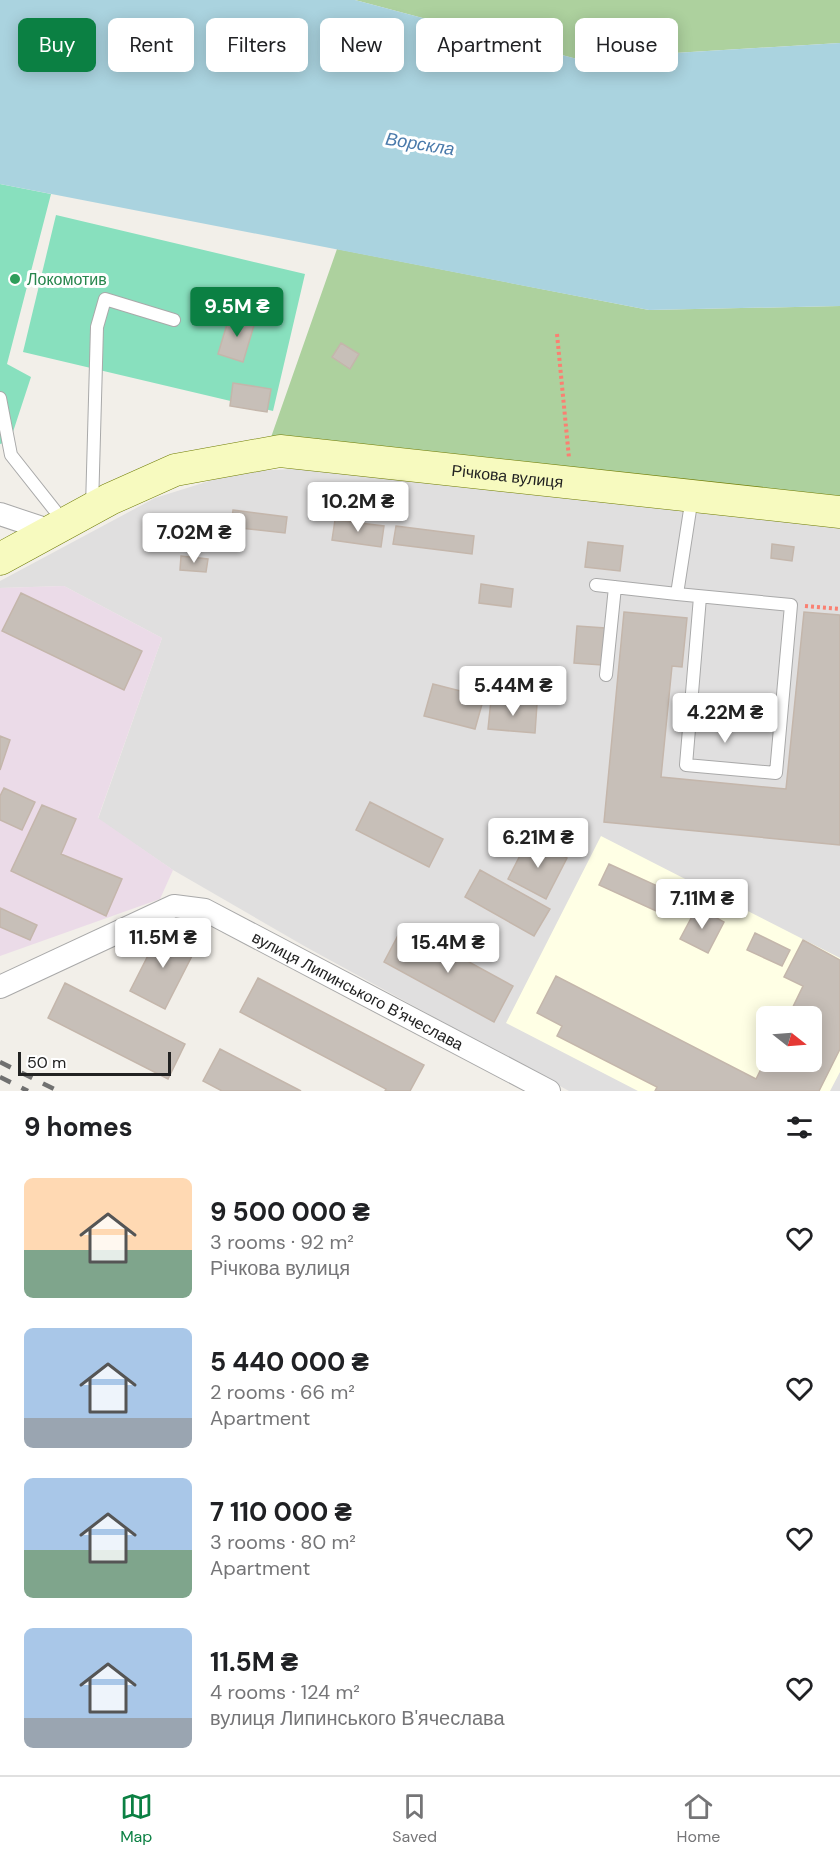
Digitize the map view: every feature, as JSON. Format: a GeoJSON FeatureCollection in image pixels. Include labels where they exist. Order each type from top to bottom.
{"type":"FeatureCollection","features":[{"type":"Feature","properties":{"kind":"street","name":"Річкова вулиця"},"geometry":{"type":"LineString","coordinates":[[0,559],[101,504],[174,471],[280,451],[840,512]]}},
{"type":"Feature","properties":{"kind":"street"},"geometry":{"type":"LineString","coordinates":[[0,514],[58,527]]}},
{"type":"Feature","properties":{"kind":"street","name":"вулиця Липинського В'ячеслава"},"geometry":{"type":"LineString","coordinates":[[0,987],[174,906],[205,910],[549,1091]]}},
{"type":"Feature","properties":{"kind":"lane"},"geometry":{"type":"LineString","coordinates":[[101,504],[98,327],[105,299],[174,320]]}},
{"type":"Feature","properties":{"kind":"lane"},"geometry":{"type":"LineString","coordinates":[[0,398],[10,455],[58,527]]}},
{"type":"Feature","properties":{"kind":"lane"},"geometry":{"type":"LineString","coordinates":[[677,594],[692,496]]}},
{"type":"Feature","properties":{"kind":"lane"},"geometry":{"type":"LineString","coordinates":[[596,585],[700,597],[791,604],[776,773],[686,765],[700,597]]}},
{"type":"Feature","properties":{"kind":"lane"},"geometry":{"type":"LineString","coordinates":[[606,675],[615,587]]}},
{"type":"Feature","properties":{"kind":"path"},"geometry":{"type":"LineString","coordinates":[[557,334],[571,483]]}},
{"type":"Feature","properties":{"kind":"path"},"geometry":{"type":"LineString","coordinates":[[791,604],[840,609]]}},
{"type":"Feature","properties":{"kind":"shaded area"},"geometry":{"type":"Polygon","coordinates":[[[311,468],[840,518],[840,1091],[569,1091],[306,947],[173,870],[98,819],[162,638],[64,586],[0,588],[0,581],[155,498],[238,472],[311,468]]]}},
{"type":"Feature","properties":{"kind":"shaded area"},"geometry":{"type":"Polygon","coordinates":[[[64,586],[162,638],[98,818],[173,870],[160,899],[0,956],[0,588],[64,586]]]}},
{"type":"Feature","properties":{"kind":"shaded area"},"geometry":{"type":"Polygon","coordinates":[[[601,836],[840,958],[840,1072],[830,1091],[638,1091],[506,1023],[601,836]]]}},
{"type":"Feature","properties":{"kind":"green space"},"geometry":{"type":"Polygon","coordinates":[[[355,0],[840,0],[840,43],[678,53],[678,18],[575,18],[575,58],[563,55],[563,18],[423,18],[355,0]]]}},
{"type":"Feature","properties":{"kind":"green space","name":"Локомотив"},"geometry":{"type":"Polygon","coordinates":[[[0,184],[51,194],[7,364],[31,377],[10,441],[0,444],[0,184]]]}},
{"type":"Feature","properties":{"kind":"green space"},"geometry":{"type":"Polygon","coordinates":[[[56,215],[305,274],[273,411],[23,352],[56,215]]]}},
{"type":"Feature","properties":{"kind":"green space"},"geometry":{"type":"Polygon","coordinates":[[[337,249],[649,310],[840,306],[840,499],[269,443],[337,249]]]}},
{"type":"Feature","properties":{"kind":"water","name":"Ворскла"},"geometry":{"type":"Polygon","coordinates":[[[0,0],[355,0],[423,18],[416,18],[416,72],[563,72],[563,55],[575,58],[575,72],[678,72],[678,53],[840,43],[840,306],[649,310],[0,184],[0,0]]]}},
{"type":"Feature","properties":{"kind":"building"},"geometry":{"type":"Polygon","coordinates":[[[230,314],[255,322],[243,362],[218,354],[230,314]]]}},
{"type":"Feature","properties":{"kind":"building"},"geometry":{"type":"Polygon","coordinates":[[[341,343],[359,354],[350,369],[332,357],[341,343]]]}},
{"type":"Feature","properties":{"kind":"building"},"geometry":{"type":"Polygon","coordinates":[[[233,383],[271,389],[267,412],[230,406],[233,383]]]}},
{"type":"Feature","properties":{"kind":"building"},"geometry":{"type":"Polygon","coordinates":[[[233,510],[287,517],[285,533],[231,527],[233,510]]]}},
{"type":"Feature","properties":{"kind":"building"},"geometry":{"type":"Polygon","coordinates":[[[335,520],[384,526],[381,547],[332,540],[335,520]]]}},
{"type":"Feature","properties":{"kind":"building"},"geometry":{"type":"Polygon","coordinates":[[[396,526],[474,536],[472,554],[393,544],[396,526]]]}},
{"type":"Feature","properties":{"kind":"building"},"geometry":{"type":"Polygon","coordinates":[[[588,542],[623,546],[620,571],[585,567],[588,542]]]}},
{"type":"Feature","properties":{"kind":"building"},"geometry":{"type":"Polygon","coordinates":[[[772,544],[794,547],[792,561],[771,558],[772,544]]]}},
{"type":"Feature","properties":{"kind":"building"},"geometry":{"type":"Polygon","coordinates":[[[181,556],[208,559],[206,572],[180,570],[181,556]]]}},
{"type":"Feature","properties":{"kind":"building"},"geometry":{"type":"Polygon","coordinates":[[[481,584],[513,589],[511,607],[479,603],[481,584]]]}},
{"type":"Feature","properties":{"kind":"building"},"geometry":{"type":"Polygon","coordinates":[[[21,593],[142,651],[124,690],[2,631],[21,593]]]}},
{"type":"Feature","properties":{"kind":"building"},"geometry":{"type":"Polygon","coordinates":[[[624,612],[687,618],[682,667],[672,666],[661,777],[786,789],[804,612],[840,615],[840,845],[604,822],[624,612]]]}},
{"type":"Feature","properties":{"kind":"building"},"geometry":{"type":"Polygon","coordinates":[[[577,626],[605,628],[602,665],[574,663],[577,626]]]}},
{"type":"Feature","properties":{"kind":"building"},"geometry":{"type":"Polygon","coordinates":[[[433,684],[484,697],[475,729],[424,716],[433,684]]]}},
{"type":"Feature","properties":{"kind":"building"},"geometry":{"type":"Polygon","coordinates":[[[491,700],[537,704],[535,733],[488,729],[491,700]]]}},
{"type":"Feature","properties":{"kind":"building"},"geometry":{"type":"Polygon","coordinates":[[[0,736],[10,740],[0,770],[0,736]]]}},
{"type":"Feature","properties":{"kind":"building"},"geometry":{"type":"Polygon","coordinates":[[[4,788],[35,802],[22,830],[0,820],[0,796],[4,788]]]}},
{"type":"Feature","properties":{"kind":"building"},"geometry":{"type":"Polygon","coordinates":[[[370,802],[443,839],[429,867],[356,830],[370,802]]]}},
{"type":"Feature","properties":{"kind":"building"},"geometry":{"type":"Polygon","coordinates":[[[42,805],[76,819],[61,854],[122,879],[106,916],[11,871],[42,805]]]}},
{"type":"Feature","properties":{"kind":"building"},"geometry":{"type":"Polygon","coordinates":[[[529,838],[567,858],[546,899],[508,879],[529,838]]]}},
{"type":"Feature","properties":{"kind":"building"},"geometry":{"type":"Polygon","coordinates":[[[609,864],[675,894],[665,915],[599,885],[609,864]]]}},
{"type":"Feature","properties":{"kind":"building"},"geometry":{"type":"Polygon","coordinates":[[[480,870],[550,909],[534,936],[465,897],[480,870]]]}},
{"type":"Feature","properties":{"kind":"building"},"geometry":{"type":"Polygon","coordinates":[[[697,907],[724,922],[708,953],[680,939],[697,907]]]}},
{"type":"Feature","properties":{"kind":"building"},"geometry":{"type":"Polygon","coordinates":[[[0,908],[37,925],[30,940],[0,927],[0,908]]]}},
{"type":"Feature","properties":{"kind":"building"},"geometry":{"type":"Polygon","coordinates":[[[403,926],[513,986],[494,1022],[384,962],[403,926]]]}},
{"type":"Feature","properties":{"kind":"building"},"geometry":{"type":"Polygon","coordinates":[[[161,930],[196,948],[165,1009],[130,991],[161,930]]]}},
{"type":"Feature","properties":{"kind":"building"},"geometry":{"type":"Polygon","coordinates":[[[755,933],[790,950],[782,966],[747,950],[755,933]]]}},
{"type":"Feature","properties":{"kind":"building"},"geometry":{"type":"Polygon","coordinates":[[[803,940],[840,960],[840,1049],[819,1091],[655,1091],[657,1087],[557,1036],[562,1026],[537,1013],[556,976],[756,1079],[760,1072],[822,1072],[822,1006],[793,1006],[803,986],[784,977],[803,940]]]}},
{"type":"Feature","properties":{"kind":"building"},"geometry":{"type":"Polygon","coordinates":[[[258,978],[424,1065],[410,1091],[385,1091],[386,1089],[240,1012],[258,978]]]}},
{"type":"Feature","properties":{"kind":"building"},"geometry":{"type":"Polygon","coordinates":[[[65,983],[185,1044],[168,1079],[48,1018],[65,983]]]}},
{"type":"Feature","properties":{"kind":"building"},"geometry":{"type":"Polygon","coordinates":[[[220,1049],[301,1091],[222,1091],[203,1081],[220,1049]]]}},
{"type":"Feature","properties":{"kind":"railway"},"geometry":{"type":"LineString","coordinates":[[0,1062],[58,1091]]}},
{"type":"Feature","properties":{"kind":"railway"},"geometry":{"type":"LineString","coordinates":[[0,1077],[28,1091]]}},
{"type":"Feature","properties":{"kind":"place","name":"Локомотив"},"geometry":{"type":"Point","coordinates":[15,279]}}]}
